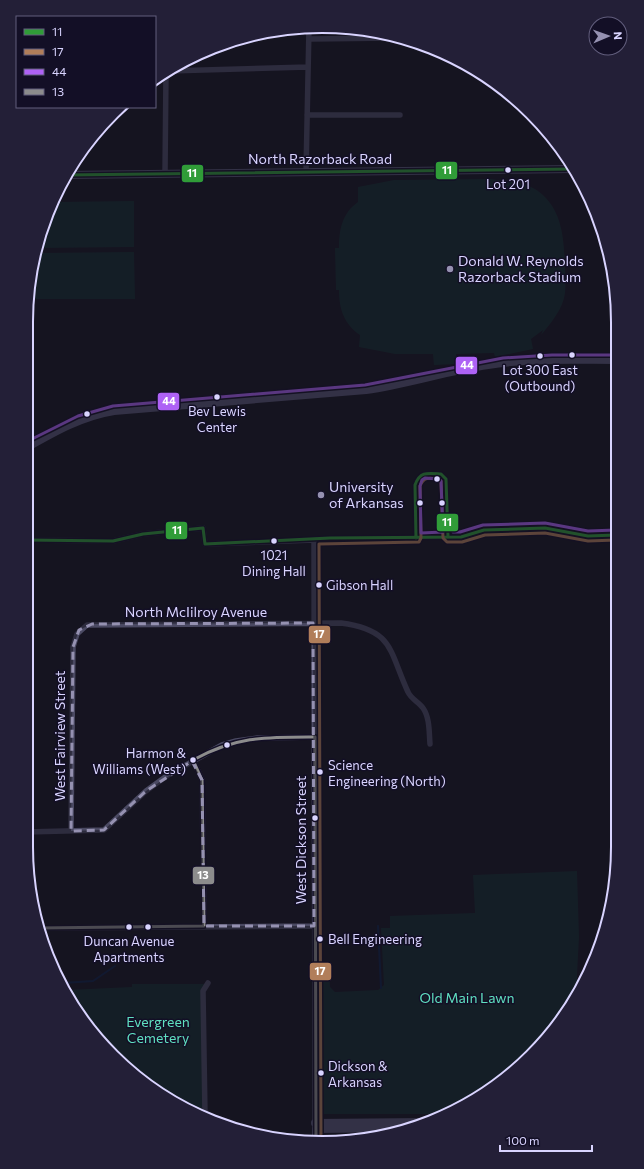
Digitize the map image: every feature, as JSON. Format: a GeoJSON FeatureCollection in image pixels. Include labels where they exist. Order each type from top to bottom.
{"type":"FeatureCollection","features":[{"type":"Feature","properties":{"kind":"street"},"geometry":{"type":"LineString","coordinates":[[306,172],[309,34]]}},
{"type":"Feature","properties":{"kind":"street"},"geometry":{"type":"LineString","coordinates":[[309,39],[375,38]]}},
{"type":"Feature","properties":{"kind":"street"},"geometry":{"type":"LineString","coordinates":[[180,71],[308,67]]}},
{"type":"Feature","properties":{"kind":"street"},"geometry":{"type":"LineString","coordinates":[[165,173],[167,79]]}},
{"type":"Feature","properties":{"kind":"street"},"geometry":{"type":"LineString","coordinates":[[307,114],[400,115]]}},
{"type":"Feature","properties":{"kind":"street","name":"North Razorback Road"},"geometry":{"type":"LineString","coordinates":[[73,175],[567,169]]}},
{"type":"Feature","properties":{"kind":"street"},"geometry":{"type":"LineString","coordinates":[[33,444],[74,422],[95,414],[114,411],[366,390],[463,369],[519,361],[611,360]]}},
{"type":"Feature","properties":{"kind":"street","name":"West Dickson Street"},"geometry":{"type":"LineString","coordinates":[[33,540],[113,540],[143,534],[203,528],[205,544],[314,540],[316,1136]]}},
{"type":"Feature","properties":{"kind":"street","name":"North McIilroy Avenue"},"geometry":{"type":"LineString","coordinates":[[74,640],[79,630],[92,624],[341,623],[364,627],[377,634],[387,643],[396,659],[409,694],[423,708],[427,718],[430,744]]}},
{"type":"Feature","properties":{"kind":"street","name":"West Fairview Street"},"geometry":{"type":"LineString","coordinates":[[72,832],[74,640]]}},
{"type":"Feature","properties":{"kind":"street"},"geometry":{"type":"LineString","coordinates":[[33,832],[104,830],[146,791],[168,775],[222,745],[236,741],[258,738],[315,737]]}},
{"type":"Feature","properties":{"kind":"street"},"geometry":{"type":"LineString","coordinates":[[193,760],[202,780],[204,926]]}},
{"type":"Feature","properties":{"kind":"street"},"geometry":{"type":"LineString","coordinates":[[45,928],[314,926]]}},
{"type":"Feature","properties":{"kind":"street"},"geometry":{"type":"LineString","coordinates":[[205,1111],[203,991],[208,982]]}},
{"type":"Feature","properties":{"kind":"street"},"geometry":{"type":"LineString","coordinates":[[315,1126],[409,1123]]}},
{"type":"Feature","properties":{"kind":"street"},"geometry":{"type":"LineString","coordinates":[[315,1126],[389,1128]]}},
{"type":"Feature","properties":{"kind":"highlighted area"},"geometry":{"type":"Polygon","coordinates":[[[313,623],[314,926],[204,926],[202,780],[192,761],[146,791],[104,830],[71,831],[73,647],[79,630],[92,624],[313,623]]]}},
{"type":"Feature","properties":{"kind":"green space","name":"Donald W. Reynolds Razorback Stadium"},"geometry":{"type":"Polygon","coordinates":[[[491,179],[522,184],[538,191],[553,207],[563,236],[565,257],[564,299],[556,316],[541,335],[543,330],[531,339],[533,349],[495,357],[494,353],[456,354],[456,364],[434,365],[433,354],[395,354],[359,347],[360,335],[346,321],[341,310],[339,290],[336,290],[335,248],[339,248],[342,222],[348,211],[358,202],[358,187],[394,180],[491,179]]]}},
{"type":"Feature","properties":{"kind":"green space"},"geometry":{"type":"Polygon","coordinates":[[[134,201],[134,247],[43,248],[48,229],[59,202],[134,201]]]}},
{"type":"Feature","properties":{"kind":"green space"},"geometry":{"type":"Polygon","coordinates":[[[134,252],[135,299],[35,299],[35,284],[42,253],[134,252]]]}},
{"type":"Feature","properties":{"kind":"green space","name":"Old Main Lawn"},"geometry":{"type":"Polygon","coordinates":[[[577,871],[579,937],[577,983],[562,1008],[539,1038],[513,1064],[483,1087],[433,1114],[323,1114],[321,1111],[320,969],[329,968],[330,987],[335,992],[378,990],[384,985],[381,928],[390,928],[390,916],[475,913],[473,875],[577,871]]]}},
{"type":"Feature","properties":{"kind":"green space","name":"Evergreen Cemetery"},"geometry":{"type":"Polygon","coordinates":[[[132,984],[206,984],[204,987],[205,1111],[161,1087],[131,1064],[105,1038],[82,1008],[71,990],[132,987],[132,984]]]}},
{"type":"Feature","properties":{"kind":"waterway"},"geometry":{"type":"LineString","coordinates":[[378,926],[381,988]]}},
{"type":"Feature","properties":{"kind":"waterway"},"geometry":{"type":"LineString","coordinates":[[67,983],[93,981],[115,966]]}},
{"type":"Feature","properties":{"kind":"transit line","name":"11"},"geometry":{"type":"LineString","coordinates":[[73,175],[567,169]]}},
{"type":"Feature","properties":{"kind":"transit line","name":"44"},"geometry":{"type":"LineString","coordinates":[[33,438],[78,416],[113,406],[365,385],[503,358],[552,355],[611,355]]}},
{"type":"Feature","properties":{"kind":"transit line","name":"11"},"geometry":{"type":"LineString","coordinates":[[416,538],[415,485],[419,477],[428,473],[441,474],[446,479],[448,537]]}},
{"type":"Feature","properties":{"kind":"transit line","name":"44"},"geometry":{"type":"LineString","coordinates":[[425,478],[439,479],[441,481],[443,532],[421,533],[420,486],[422,480],[425,478]]}},
{"type":"Feature","properties":{"kind":"transit line","name":"17"},"geometry":{"type":"LineString","coordinates":[[321,1136],[319,544],[419,542],[421,538],[420,486],[425,479],[430,478],[439,479],[441,481],[443,538],[447,542],[462,542],[485,535],[545,533],[588,541],[611,540]]}},
{"type":"Feature","properties":{"kind":"transit line","name":"44"},"geometry":{"type":"LineString","coordinates":[[453,532],[460,532],[483,525],[545,523],[588,531],[611,530]]}},
{"type":"Feature","properties":{"kind":"transit line","name":"11"},"geometry":{"type":"LineString","coordinates":[[33,540],[113,541],[143,534],[203,528],[205,544],[330,538],[461,537],[484,530],[545,528],[588,536],[611,535]]}},
{"type":"Feature","properties":{"kind":"transit line","name":"13"},"geometry":{"type":"LineString","coordinates":[[45,928],[204,926],[202,780],[193,760],[209,752],[238,742],[281,737],[315,737],[316,1136]]}},
{"type":"Feature","properties":{"kind":"place","name":"Lot 201"},"geometry":{"type":"Point","coordinates":[508,170]}},
{"type":"Feature","properties":{"kind":"place","name":"Donald W. Reynolds Razorback Stadium"},"geometry":{"type":"Point","coordinates":[450,269]}},
{"type":"Feature","properties":{"kind":"place","name":"Lot 300 East (Outbound)"},"geometry":{"type":"Point","coordinates":[540,356]}},
{"type":"Feature","properties":{"kind":"place","name":"Bev Lewis Center"},"geometry":{"type":"Point","coordinates":[217,397]}},
{"type":"Feature","properties":{"kind":"place","name":"University of Arkansas"},"geometry":{"type":"Point","coordinates":[321,495]}},
{"type":"Feature","properties":{"kind":"place","name":"1021 Dining Hall"},"geometry":{"type":"Point","coordinates":[274,541]}},
{"type":"Feature","properties":{"kind":"place","name":"Gibson Hall"},"geometry":{"type":"Point","coordinates":[319,585]}},
{"type":"Feature","properties":{"kind":"place","name":"Harmon & Williams (West)"},"geometry":{"type":"Point","coordinates":[193,760]}},
{"type":"Feature","properties":{"kind":"place","name":"Science Engineering (North)"},"geometry":{"type":"Point","coordinates":[320,772]}},
{"type":"Feature","properties":{"kind":"place","name":"Duncan Avenue Apartments"},"geometry":{"type":"Point","coordinates":[129,927]}},
{"type":"Feature","properties":{"kind":"place","name":"Bell Engineering"},"geometry":{"type":"Point","coordinates":[320,939]}},
{"type":"Feature","properties":{"kind":"place","name":"Dickson & Arkansas"},"geometry":{"type":"Point","coordinates":[321,1073]}}]}
